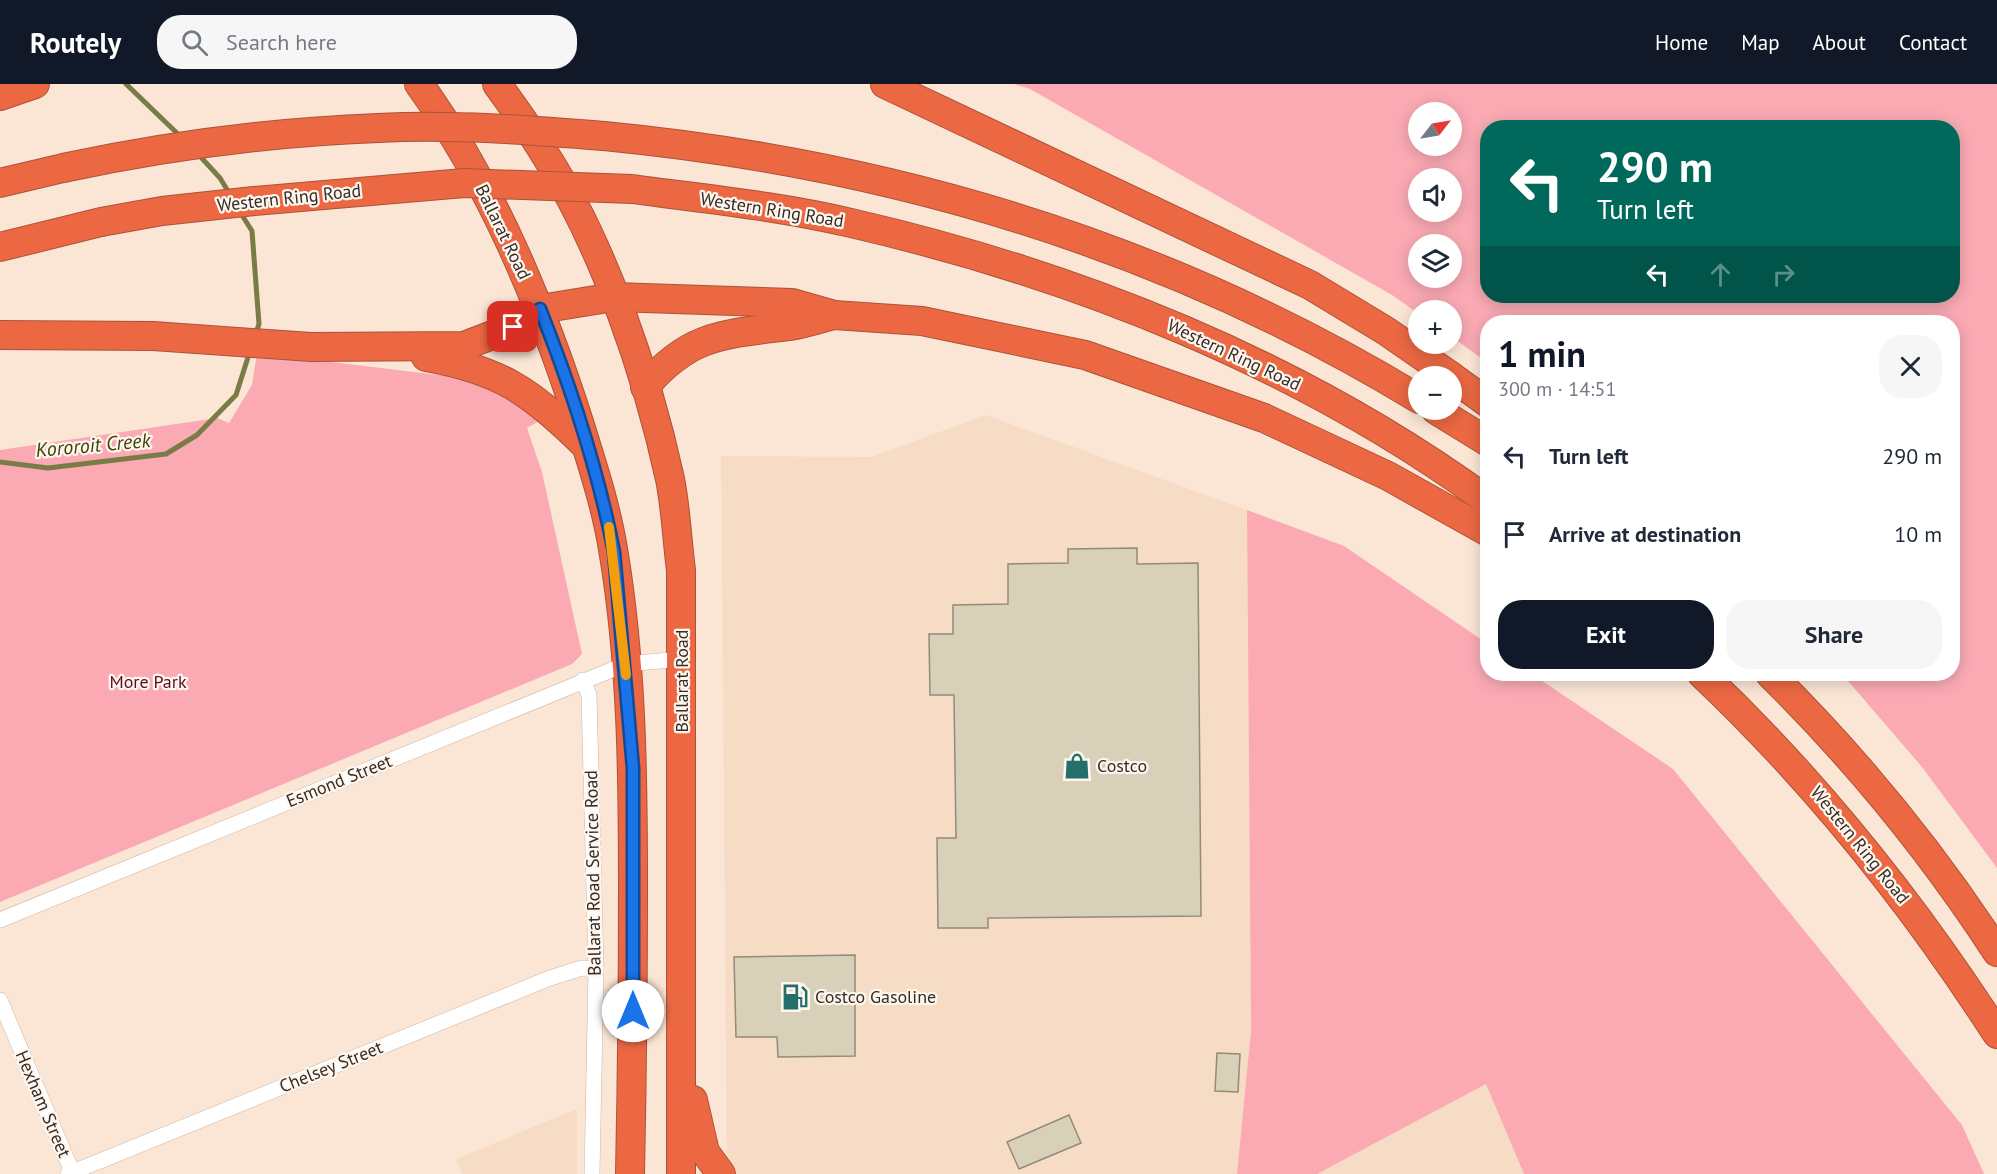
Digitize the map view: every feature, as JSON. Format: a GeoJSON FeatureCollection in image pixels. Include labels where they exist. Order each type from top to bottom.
{"type":"FeatureCollection","features":[{"type":"Feature","properties":{"kind":"highway"},"geometry":{"type":"LineString","coordinates":[[3,95],[35,84]]}},
{"type":"Feature","properties":{"kind":"highway","name":"Ballarat Road"},"geometry":{"type":"LineString","coordinates":[[419,84],[466,158],[503,228],[540,309],[554,344],[608,520],[614,552],[626,664],[633,768],[630,1174]]}},
{"type":"Feature","properties":{"kind":"highway","name":"Ballarat Road"},"geometry":{"type":"LineString","coordinates":[[497,84],[547,157],[588,235],[614,297],[645,387],[670,481],[681,570],[681,1174]]}},
{"type":"Feature","properties":{"kind":"highway"},"geometry":{"type":"LineString","coordinates":[[885,84],[1310,285],[1386,331],[1435,366]]}},
{"type":"Feature","properties":{"kind":"highway"},"geometry":{"type":"LineString","coordinates":[[0,183],[150,150],[253,136],[380,127],[497,128],[604,136],[703,147],[873,177],[1036,222],[1179,276],[1297,331],[1408,393]]}},
{"type":"Feature","properties":{"kind":"highway","name":"Western Ring Road"},"geometry":{"type":"LineString","coordinates":[[0,247],[101,222],[162,211],[354,191],[464,183],[632,189],[739,203],[851,223],[970,255],[1103,297],[1291,380],[1392,436],[1480,496]]}},
{"type":"Feature","properties":{"kind":"highway"},"geometry":{"type":"LineString","coordinates":[[0,335],[153,336],[311,347],[464,346],[513,327],[540,309],[614,297],[792,303],[834,315],[922,321],[1085,355],[1264,418],[1388,476],[1480,528]]}},
{"type":"Feature","properties":{"kind":"highway"},"geometry":{"type":"LineString","coordinates":[[645,387],[670,360],[716,337],[738,331],[791,326],[834,315]]}},
{"type":"Feature","properties":{"kind":"highway"},"geometry":{"type":"LineString","coordinates":[[369,347],[440,359],[483,371],[509,382],[547,407],[586,445]]}},
{"type":"Feature","properties":{"kind":"highway"},"geometry":{"type":"LineString","coordinates":[[1462,385],[1480,397]]}},
{"type":"Feature","properties":{"kind":"highway"},"geometry":{"type":"LineString","coordinates":[[1452,420],[1480,437]]}},
{"type":"Feature","properties":{"kind":"highway"},"geometry":{"type":"LineString","coordinates":[[1706,681],[1738,707]]}},
{"type":"Feature","properties":{"kind":"highway","name":"Western Ring Road"},"geometry":{"type":"LineString","coordinates":[[1710,681],[1738,707],[1827,802],[1875,860],[1936,941],[1997,1034]]}},
{"type":"Feature","properties":{"kind":"highway"},"geometry":{"type":"LineString","coordinates":[[1777,681],[1880,791]]}},
{"type":"Feature","properties":{"kind":"highway"},"geometry":{"type":"LineString","coordinates":[[1792,681],[1950,883],[1997,952]]}},
{"type":"Feature","properties":{"kind":"highway"},"geometry":{"type":"LineString","coordinates":[[681,1033],[700,1135],[705,1152],[721,1174]]}},
{"type":"Feature","properties":{"kind":"street","name":"Esmond Street"},"geometry":{"type":"LineString","coordinates":[[0,920],[584,680],[626,664],[682,659]]}},
{"type":"Feature","properties":{"kind":"street","name":"Ballarat Road Service Road"},"geometry":{"type":"LineString","coordinates":[[584,680],[589,695],[596,969],[592,1174]]}},
{"type":"Feature","properties":{"kind":"street","name":"Chelsey Street"},"geometry":{"type":"LineString","coordinates":[[71,1173],[550,978],[582,968],[596,969]]}},
{"type":"Feature","properties":{"kind":"street","name":"Hexham Street"},"geometry":{"type":"LineString","coordinates":[[0,1000],[71,1173]]}},
{"type":"Feature","properties":{"kind":"shaded area"},"geometry":{"type":"Polygon","coordinates":[[[986,415],[1247,510],[1251,1030],[1237,1174],[727,1174],[721,456],[871,457],[986,415]]]}},
{"type":"Feature","properties":{"kind":"shaded area"},"geometry":{"type":"Polygon","coordinates":[[[1487,1083],[1524,1174],[1317,1174],[1487,1083]]]}},
{"type":"Feature","properties":{"kind":"shaded area"},"geometry":{"type":"Polygon","coordinates":[[[577,1109],[577,1174],[462,1174],[456,1159],[577,1109]]]}},
{"type":"Feature","properties":{"kind":"green space"},"geometry":{"type":"Polygon","coordinates":[[[1014,84],[1997,84],[1997,868],[1922,767],[1848,681],[1960,681],[1960,315],[1480,315],[1480,357],[1462,344],[1462,300],[1408,300],[1408,306],[1030,89],[1014,84]]]}},
{"type":"Feature","properties":{"kind":"green space","name":"More Park"},"geometry":{"type":"Polygon","coordinates":[[[257,353],[447,376],[513,396],[539,421],[527,428],[542,472],[582,654],[572,664],[0,902],[0,450],[217,418],[229,423],[252,385],[257,353]]]}},
{"type":"Feature","properties":{"kind":"green space"},"geometry":{"type":"Polygon","coordinates":[[[1247,510],[1344,546],[1480,639],[1480,681],[1542,681],[1673,769],[1962,1125],[1984,1174],[1524,1174],[1486,1084],[1317,1174],[1237,1174],[1251,1030],[1247,510]]]}},
{"type":"Feature","properties":{"kind":"building","name":"Costco"},"geometry":{"type":"Polygon","coordinates":[[[1137,548],[1137,564],[1198,563],[1201,916],[988,918],[988,928],[938,928],[937,838],[956,838],[954,695],[930,695],[929,634],[953,634],[953,605],[1008,604],[1008,564],[1068,563],[1068,549],[1137,548]]]}},
{"type":"Feature","properties":{"kind":"building","name":"Costco Gasoline"},"geometry":{"type":"Polygon","coordinates":[[[855,955],[855,1056],[778,1057],[777,1037],[736,1037],[734,957],[855,955]]]}},
{"type":"Feature","properties":{"kind":"building"},"geometry":{"type":"Polygon","coordinates":[[[1217,1053],[1240,1054],[1238,1092],[1215,1091],[1217,1053]]]}},
{"type":"Feature","properties":{"kind":"building"},"geometry":{"type":"Polygon","coordinates":[[[1069,1115],[1081,1143],[1019,1169],[1007,1142],[1069,1115]]]}},
{"type":"Feature","properties":{"kind":"waterway","name":"Kororoit Creek"},"geometry":{"type":"LineString","coordinates":[[126,84],[181,137]]}},
{"type":"Feature","properties":{"kind":"waterway","name":"Kororoit Creek"},"geometry":{"type":"LineString","coordinates":[[198,154],[220,178],[231,196]]}},
{"type":"Feature","properties":{"kind":"waterway","name":"Kororoit Creek"},"geometry":{"type":"LineString","coordinates":[[240,212],[252,231],[259,324],[256,333]]}},
{"type":"Feature","properties":{"kind":"waterway","name":"Kororoit Creek"},"geometry":{"type":"LineString","coordinates":[[0,462],[48,468],[166,454],[197,435],[236,395],[250,351]]}},
{"type":"Feature","properties":{"kind":"slow traffic"},"geometry":{"type":"LineString","coordinates":[[609,527],[614,552],[626,675]]}},
{"type":"Feature","properties":{"kind":"place","name":"Costco"},"geometry":{"type":"Point","coordinates":[1077,766]}},
{"type":"Feature","properties":{"kind":"place","name":"Costco Gasoline"},"geometry":{"type":"Point","coordinates":[795,997]}},
{"type":"Feature","properties":{"kind":"route"},"geometry":{"type":"LineString","coordinates":[[513,327],[540,309],[554,344],[586,445],[608,520],[614,552],[626,664],[633,768],[633,1011]]}}]}
